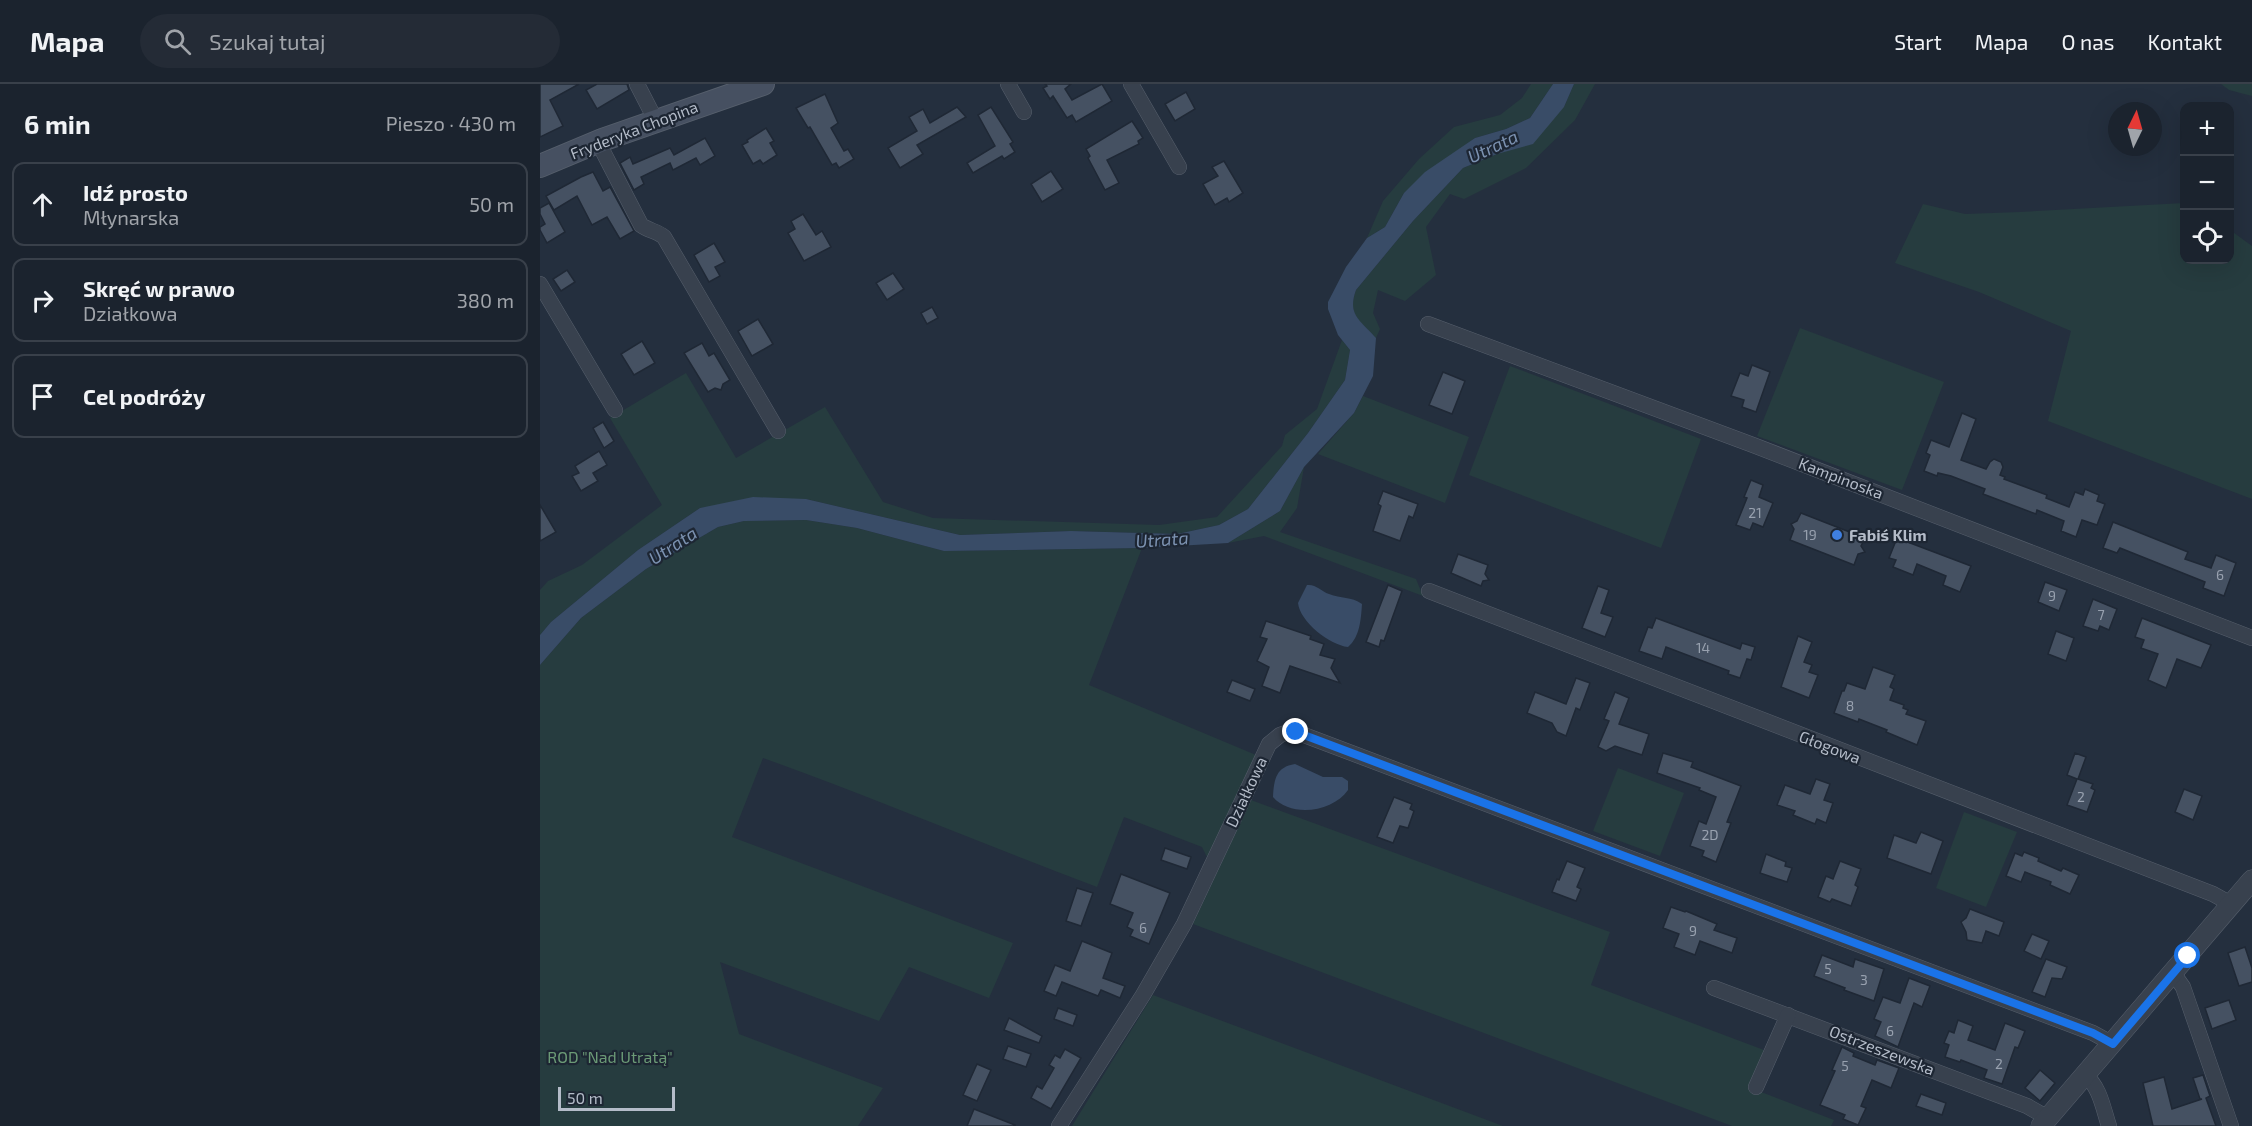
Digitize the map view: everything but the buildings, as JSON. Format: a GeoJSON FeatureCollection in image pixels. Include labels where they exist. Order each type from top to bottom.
{"type":"FeatureCollection","features":[{"type":"Feature","properties":{"kind":"main road","name":"Fryderyka Chopina"},"geometry":{"type":"LineString","coordinates":[[540,166],[598,142],[763,84]]}},
{"type":"Feature","properties":{"kind":"street"},"geometry":{"type":"LineString","coordinates":[[637,84],[656,121]]}},
{"type":"Feature","properties":{"kind":"street"},"geometry":{"type":"LineString","coordinates":[[1008,84],[1024,112]]}},
{"type":"Feature","properties":{"kind":"street"},"geometry":{"type":"LineString","coordinates":[[1131,84],[1179,167]]}},
{"type":"Feature","properties":{"kind":"street"},"geometry":{"type":"LineString","coordinates":[[598,142],[640,225],[648,230],[659,232],[664,237],[778,430]]}},
{"type":"Feature","properties":{"kind":"street"},"geometry":{"type":"LineString","coordinates":[[540,284],[615,410]]}},
{"type":"Feature","properties":{"kind":"street","name":"Kampinoska"},"geometry":{"type":"LineString","coordinates":[[1428,324],[1753,445],[2252,638]]}},
{"type":"Feature","properties":{"kind":"street","name":"Głogowa"},"geometry":{"type":"LineString","coordinates":[[1429,591],[2213,894],[2231,904]]}},
{"type":"Feature","properties":{"kind":"street","name":"Działkowa"},"geometry":{"type":"LineString","coordinates":[[1059,1126],[1143,995],[1184,924],[1269,744],[1288,732],[1296,732],[1623,855],[2082,1029],[2113,1044]]}},
{"type":"Feature","properties":{"kind":"street"},"geometry":{"type":"LineString","coordinates":[[2044,1122],[2252,880]]}},
{"type":"Feature","properties":{"kind":"street"},"geometry":{"type":"LineString","coordinates":[[2173,973],[2183,987],[2231,1126]]}},
{"type":"Feature","properties":{"kind":"street","name":"Ostrzeszewska"},"geometry":{"type":"LineString","coordinates":[[1714,988],[2027,1106],[2044,1122]]}},
{"type":"Feature","properties":{"kind":"street"},"geometry":{"type":"LineString","coordinates":[[1756,1087],[1788,1015]]}},
{"type":"Feature","properties":{"kind":"street"},"geometry":{"type":"LineString","coordinates":[[2085,1075],[2097,1088],[2109,1126]]}},
{"type":"Feature","properties":{"kind":"green space"},"geometry":{"type":"Polygon","coordinates":[[[1531,84],[1553,84],[1530,118],[1506,129],[1475,138],[1404,193],[1385,227],[1367,238],[1383,201],[1419,159],[1454,127],[1500,115],[1522,98],[1531,84]]]}},
{"type":"Feature","properties":{"kind":"green space"},"geometry":{"type":"Polygon","coordinates":[[[1574,84],[1595,84],[1575,120],[1526,168],[1464,199],[1450,194],[1426,227],[1436,275],[1405,301],[1378,290],[1373,313],[1380,329],[1376,338],[1356,317],[1353,306],[1356,290],[1413,221],[1463,168],[1497,154],[1564,107],[1574,84]]]}},
{"type":"Feature","properties":{"kind":"green space"},"geometry":{"type":"Polygon","coordinates":[[[2221,84],[2252,84],[2252,96],[2229,90],[2221,84]]]}},
{"type":"Feature","properties":{"kind":"green space"},"geometry":{"type":"Polygon","coordinates":[[[2180,203],[2180,264],[2234,264],[2234,233],[2252,246],[2252,499],[2048,421],[2071,331],[1979,292],[1895,263],[1923,204],[1965,214],[2180,203]]]}},
{"type":"Feature","properties":{"kind":"green space"},"geometry":{"type":"Polygon","coordinates":[[[1800,328],[1944,382],[1902,490],[1757,436],[1800,328]]]}},
{"type":"Feature","properties":{"kind":"green space"},"geometry":{"type":"Polygon","coordinates":[[[1342,340],[1350,350],[1345,380],[1308,433],[1248,509],[1219,525],[1177,534],[1071,531],[960,535],[806,499],[700,508],[638,550],[551,622],[540,635],[540,590],[548,581],[582,565],[662,505],[610,418],[686,373],[736,458],[825,407],[883,502],[933,518],[1159,525],[1217,517],[1282,446],[1285,435],[1317,409],[1342,340]]]}},
{"type":"Feature","properties":{"kind":"green space"},"geometry":{"type":"Polygon","coordinates":[[[1510,366],[1701,439],[1661,548],[1469,475],[1510,366]]]}},
{"type":"Feature","properties":{"kind":"green space"},"geometry":{"type":"Polygon","coordinates":[[[1363,396],[1469,437],[1445,503],[1318,454],[1354,413],[1363,396]]]}},
{"type":"Feature","properties":{"kind":"green space"},"geometry":{"type":"Polygon","coordinates":[[[1304,467],[1297,508],[1280,532],[1416,579],[1423,596],[1264,536],[1228,543],[1280,511],[1304,467]]]}},
{"type":"Feature","properties":{"kind":"green space","name":"ROD \"Nad Utratą\""},"geometry":{"type":"Polygon","coordinates":[[[806,520],[857,528],[944,551],[1142,548],[1089,685],[1256,755],[1207,857],[1202,847],[1124,817],[1097,887],[763,758],[732,837],[1013,943],[989,998],[909,967],[879,1021],[720,962],[739,1034],[883,1088],[858,1126],[540,1126],[540,665],[581,618],[646,569],[718,527],[744,521],[806,520]]]}},
{"type":"Feature","properties":{"kind":"green space"},"geometry":{"type":"Polygon","coordinates":[[[1618,768],[1684,793],[1660,856],[1593,831],[1618,768]]]}},
{"type":"Feature","properties":{"kind":"green space"},"geometry":{"type":"Polygon","coordinates":[[[1251,800],[1610,932],[1591,985],[1764,1050],[1748,1087],[1834,1120],[1831,1126],[1732,1126],[1193,924],[1251,800]]]}},
{"type":"Feature","properties":{"kind":"green space"},"geometry":{"type":"Polygon","coordinates":[[[1964,812],[2017,832],[1986,907],[1936,888],[1964,812]]]}},
{"type":"Feature","properties":{"kind":"green space"},"geometry":{"type":"Polygon","coordinates":[[[1153,995],[1503,1126],[1072,1126],[1153,995]]]}},
{"type":"Feature","properties":{"kind":"water","name":"Utrata"},"geometry":{"type":"Polygon","coordinates":[[[1553,84],[1574,84],[1564,107],[1533,144],[1497,154],[1463,168],[1413,221],[1356,290],[1354,311],[1376,338],[1373,376],[1354,413],[1304,467],[1280,511],[1228,543],[1142,548],[944,551],[857,528],[806,520],[744,521],[718,527],[646,569],[581,618],[540,665],[540,635],[551,622],[638,550],[700,508],[753,497],[806,499],[960,535],[1071,531],[1177,534],[1219,525],[1248,509],[1308,433],[1345,380],[1350,350],[1338,335],[1328,309],[1328,302],[1346,267],[1367,238],[1385,227],[1404,193],[1425,172],[1475,138],[1506,129],[1530,118],[1553,84]]]}},
{"type":"Feature","properties":{"kind":"water"},"geometry":{"type":"Polygon","coordinates":[[[1307,585],[1362,604],[1357,633],[1348,647],[1325,637],[1304,618],[1298,603],[1307,585]]]}},
{"type":"Feature","properties":{"kind":"water"},"geometry":{"type":"Polygon","coordinates":[[[1295,764],[1323,777],[1342,777],[1348,781],[1348,790],[1332,803],[1312,810],[1290,808],[1281,804],[1273,797],[1275,779],[1284,768],[1295,764]]]}},
{"type":"Feature","properties":{"kind":"place","name":"Fabiś Klim"},"geometry":{"type":"Point","coordinates":[1837,535]}},
{"type":"Feature","properties":{"kind":"route"},"geometry":{"type":"LineString","coordinates":[[1296,732],[2093,1033],[2113,1044],[2188,956]]}}]}
